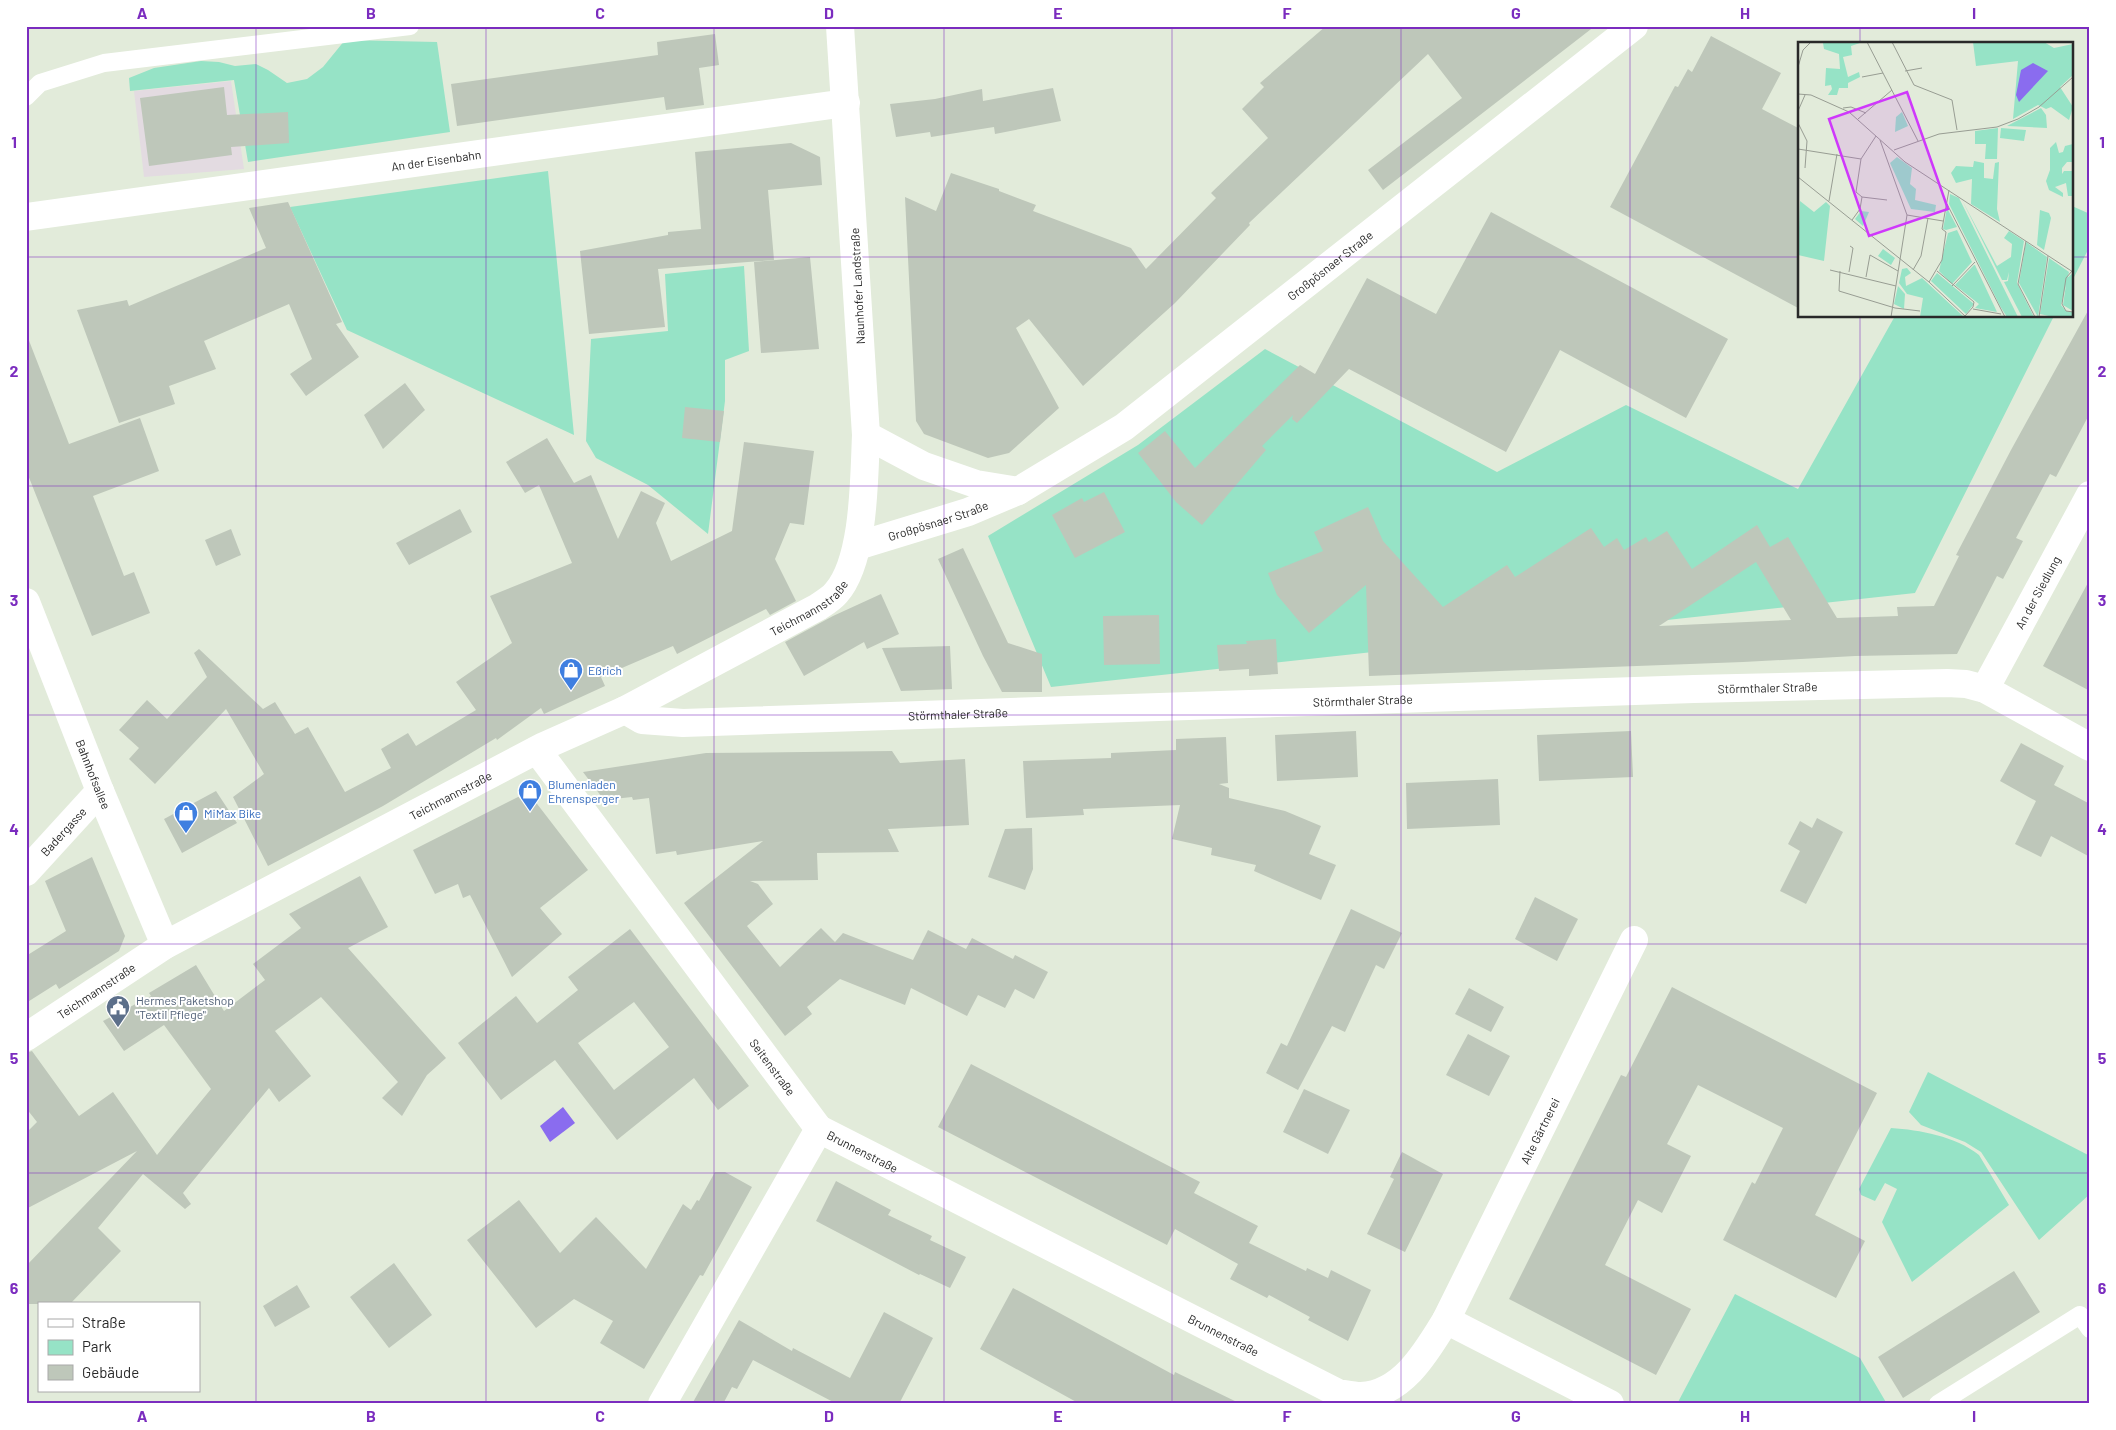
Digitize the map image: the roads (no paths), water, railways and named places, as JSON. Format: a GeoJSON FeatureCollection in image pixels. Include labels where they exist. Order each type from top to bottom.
{"type":"FeatureCollection","features":[{"type":"Feature","properties":{"kind":"street","name":"Naunhofer Landstraße"},"geometry":{"type":"LineString","coordinates":[[840,26],[866,435],[864,488],[857,546]]}},
{"type":"Feature","properties":{"kind":"street","name":"Großpösnaer Straße"},"geometry":{"type":"LineString","coordinates":[[857,546],[968,512],[1018,490],[1124,427],[1634,26]]}},
{"type":"Feature","properties":{"kind":"street","name":"An der Eisenbahn"},"geometry":{"type":"LineString","coordinates":[[26,217],[846,104]]}},
{"type":"Feature","properties":{"kind":"street","name":"Großpösnaer Straße"},"geometry":{"type":"LineString","coordinates":[[866,435],[924,466],[976,484],[1018,490]]}},
{"type":"Feature","properties":{"kind":"street","name":"An der Siedlung"},"geometry":{"type":"LineString","coordinates":[[1985,690],[2090,495]]}},
{"type":"Feature","properties":{"kind":"street","name":"Teichmannstraße"},"geometry":{"type":"LineString","coordinates":[[26,1037],[165,945],[537,750],[625,710],[818,607],[836,594],[846,579],[854,561],[857,546]]}},
{"type":"Feature","properties":{"kind":"street","name":"Bahnhofsallee"},"geometry":{"type":"LineString","coordinates":[[26,602],[100,791],[165,945]]}},
{"type":"Feature","properties":{"kind":"street","name":"Störmthaler Straße"},"geometry":{"type":"LineString","coordinates":[[625,710],[642,720],[683,723],[1694,689],[1947,683],[1966,684],[1985,690],[2090,747]]}},
{"type":"Feature","properties":{"kind":"street","name":"Seitenstraße"},"geometry":{"type":"LineString","coordinates":[[537,750],[819,1129]]}},
{"type":"Feature","properties":{"kind":"street","name":"Badergasse"},"geometry":{"type":"LineString","coordinates":[[26,872],[100,791]]}},
{"type":"Feature","properties":{"kind":"street","name":"Alte Gärtnerei"},"geometry":{"type":"LineString","coordinates":[[1446,1320],[1634,940]]}},
{"type":"Feature","properties":{"kind":"street","name":"Brunnenstraße"},"geometry":{"type":"LineString","coordinates":[[819,1129],[1338,1393],[1362,1396],[1382,1390],[1404,1377],[1424,1356],[1446,1320]]}},
{"type":"Feature","properties":{"kind":"street"},"geometry":{"type":"LineString","coordinates":[[662,1404],[819,1129]]}},
{"type":"Feature","properties":{"kind":"street"},"geometry":{"type":"LineString","coordinates":[[1446,1320],[1610,1404]]}},
{"type":"Feature","properties":{"kind":"lane"},"geometry":{"type":"LineString","coordinates":[[26,97],[40,83],[104,63],[410,26]]}},
{"type":"Feature","properties":{"kind":"lane"},"geometry":{"type":"LineString","coordinates":[[1938,1404],[2080,1315],[2090,1329]]}},
{"type":"Feature","properties":{"kind":"place","name":"Eßrich"},"geometry":{"type":"Point","coordinates":[571,691]}},
{"type":"Feature","properties":{"kind":"place","name":"Blumenladen Ehrensperger"},"geometry":{"type":"Point","coordinates":[530,812]}},
{"type":"Feature","properties":{"kind":"place","name":"MiMax Bike"},"geometry":{"type":"Point","coordinates":[186,834]}},
{"type":"Feature","properties":{"kind":"place","name":"Hermes Paketshop \"Textil Pflege\""},"geometry":{"type":"Point","coordinates":[118,1028]}}]}
